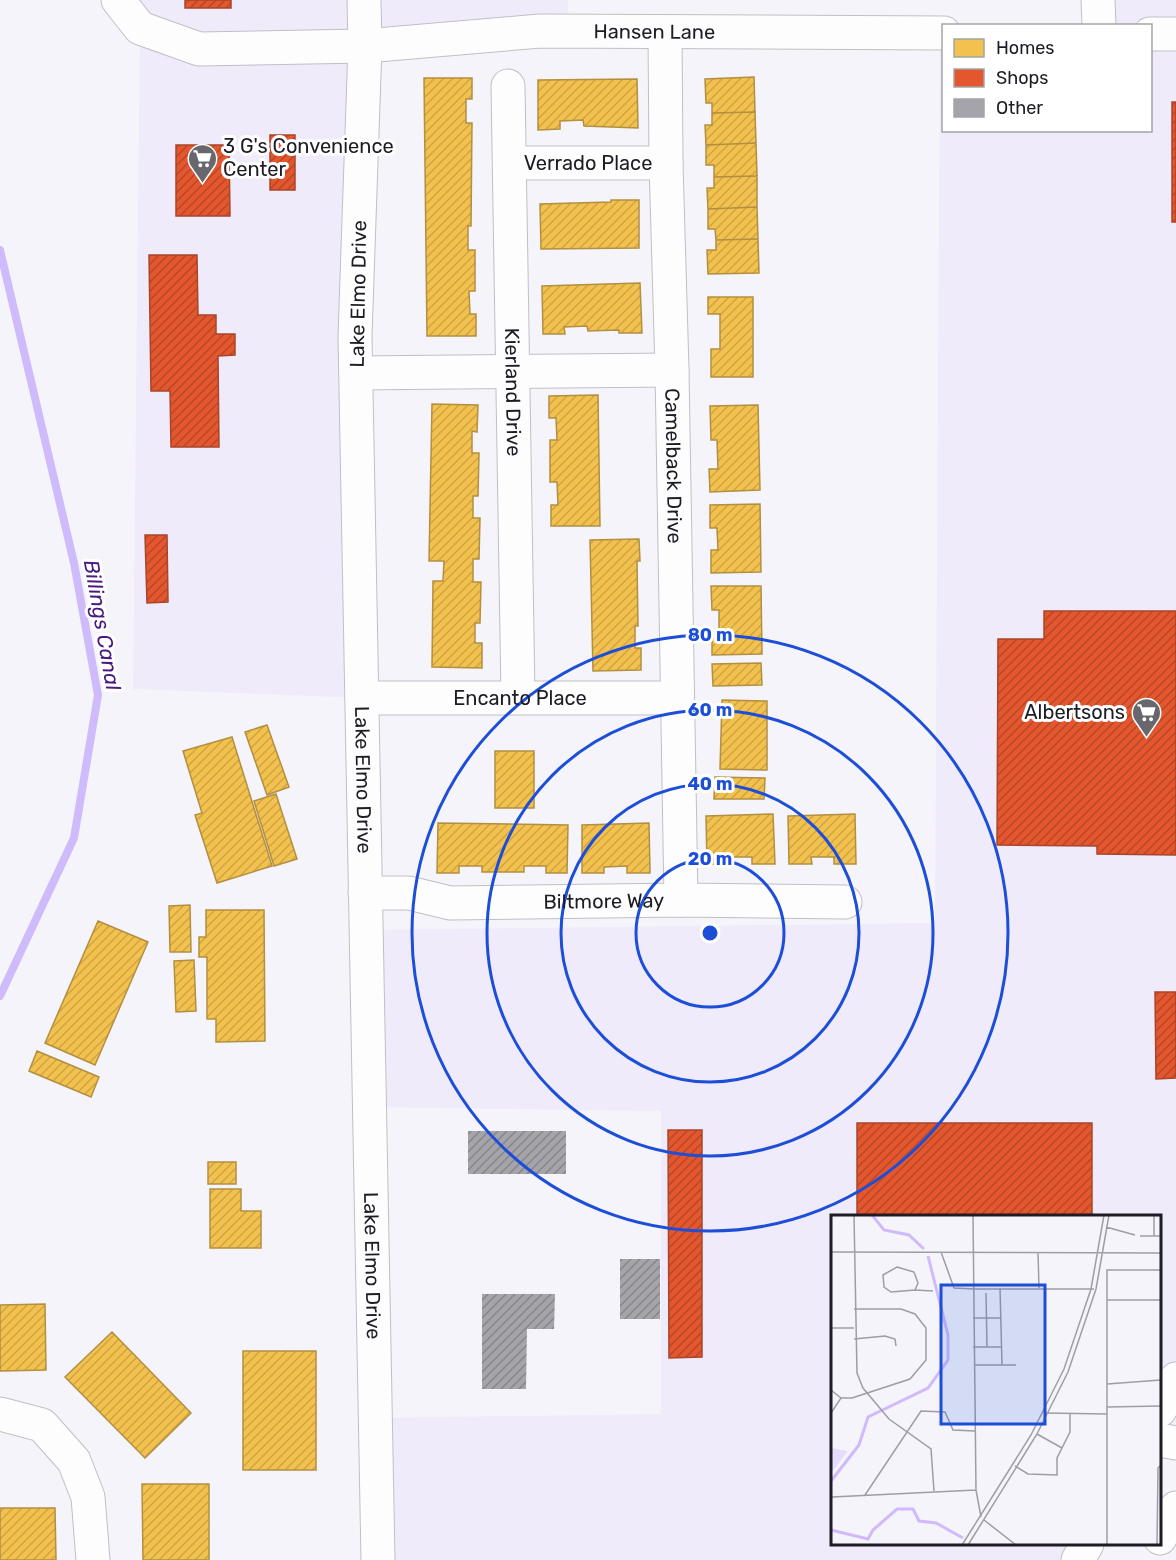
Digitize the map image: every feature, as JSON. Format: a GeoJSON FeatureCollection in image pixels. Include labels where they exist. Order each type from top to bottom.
{"type":"FeatureCollection","features":[{"type":"Feature","properties":{"kind":"street","name":"Hansen Lane"},"geometry":{"type":"LineString","coordinates":[[118,0],[140,28],[199,49],[365,46],[540,31],[942,33]]}},
{"type":"Feature","properties":{"kind":"street","name":"Lake Elmo Drive"},"geometry":{"type":"LineString","coordinates":[[364,0],[365,46],[355,336],[378,1560]]}},
{"type":"Feature","properties":{"kind":"street"},"geometry":{"type":"LineString","coordinates":[[1098,0],[1098,24]]}},
{"type":"Feature","properties":{"kind":"street","name":"Camelback Drive"},"geometry":{"type":"LineString","coordinates":[[665,32],[681,900]]}},
{"type":"Feature","properties":{"kind":"street"},"geometry":{"type":"LineString","coordinates":[[1152,34],[1176,34]]}},
{"type":"Feature","properties":{"kind":"street","name":"Kierland Drive"},"geometry":{"type":"LineString","coordinates":[[508,86],[518,696]]}},
{"type":"Feature","properties":{"kind":"street","name":"Verrado Place"},"geometry":{"type":"LineString","coordinates":[[510,163],[666,163]]}},
{"type":"Feature","properties":{"kind":"street"},"geometry":{"type":"LineString","coordinates":[[356,373],[672,370]]}},
{"type":"Feature","properties":{"kind":"street","name":"Encanto Place"},"geometry":{"type":"LineString","coordinates":[[362,698],[518,696],[676,698]]}},
{"type":"Feature","properties":{"kind":"street","name":"Biltmore Way"},"geometry":{"type":"LineString","coordinates":[[365,893],[410,893],[450,903],[681,900],[844,902]]}},
{"type":"Feature","properties":{"kind":"street"},"geometry":{"type":"LineString","coordinates":[[1161,1408],[1176,1379]]}},
{"type":"Feature","properties":{"kind":"street"},"geometry":{"type":"LineString","coordinates":[[0,1414],[42,1425],[74,1461],[88,1497],[93,1560]]}},
{"type":"Feature","properties":{"kind":"street"},"geometry":{"type":"LineString","coordinates":[[1161,1440],[1176,1443]]}},
{"type":"Feature","properties":{"kind":"street"},"geometry":{"type":"LineString","coordinates":[[1161,1536],[1176,1508]]}},
{"type":"Feature","properties":{"kind":"street"},"geometry":{"type":"LineString","coordinates":[[1078,1560],[1086,1545]]}},
{"type":"Feature","properties":{"kind":"street"},"geometry":{"type":"LineString","coordinates":[[1147,1560],[1155,1545]]}},
{"type":"Feature","properties":{"kind":"shaded area"},"geometry":{"type":"Polygon","coordinates":[[[118,0],[568,0],[568,31],[365,46],[362,698],[133,689],[140,28],[118,0]]]}},
{"type":"Feature","properties":{"kind":"shaded area"},"geometry":{"type":"Polygon","coordinates":[[[1098,0],[1176,0],[1176,1372],[1161,1405],[1161,1215],[831,1215],[831,1545],[1083,1545],[1075,1560],[378,1560],[375,1418],[661,1414],[661,1111],[370,1107],[366,930],[935,923],[940,33],[942,33],[942,132],[1152,132],[1152,24],[1099,24],[1098,0]]]}},
{"type":"Feature","properties":{"kind":"building: Homes"},"geometry":{"type":"Polygon","coordinates":[[[754,77],[755,112],[712,113],[712,103],[706,103],[705,79],[754,77]]]}},
{"type":"Feature","properties":{"kind":"building: Homes"},"geometry":{"type":"Polygon","coordinates":[[[424,78],[472,78],[472,99],[466,99],[466,123],[472,123],[471,226],[468,226],[468,250],[475,250],[475,291],[469,291],[470,314],[476,314],[476,336],[427,336],[424,78]]]}},
{"type":"Feature","properties":{"kind":"building: Homes"},"geometry":{"type":"Polygon","coordinates":[[[637,79],[638,128],[584,126],[583,120],[560,121],[560,129],[538,130],[538,80],[637,79]]]}},
{"type":"Feature","properties":{"kind":"building: Homes"},"geometry":{"type":"Polygon","coordinates":[[[755,112],[756,143],[706,145],[705,125],[712,125],[712,113],[755,112]]]}},
{"type":"Feature","properties":{"kind":"building: Homes"},"geometry":{"type":"Polygon","coordinates":[[[756,143],[757,176],[714,177],[714,165],[706,165],[706,145],[756,143]]]}},
{"type":"Feature","properties":{"kind":"building: Homes"},"geometry":{"type":"Polygon","coordinates":[[[757,176],[757,207],[708,209],[707,188],[714,188],[714,177],[757,176]]]}},
{"type":"Feature","properties":{"kind":"building: Homes"},"geometry":{"type":"Polygon","coordinates":[[[611,200],[639,200],[639,248],[541,249],[540,204],[611,202],[611,200]]]}},
{"type":"Feature","properties":{"kind":"building: Homes"},"geometry":{"type":"Polygon","coordinates":[[[757,207],[758,239],[716,240],[715,229],[708,229],[708,209],[757,207]]]}},
{"type":"Feature","properties":{"kind":"building: Homes"},"geometry":{"type":"Polygon","coordinates":[[[758,239],[759,273],[708,274],[707,250],[716,250],[716,240],[758,239]]]}},
{"type":"Feature","properties":{"kind":"building: Homes"},"geometry":{"type":"Polygon","coordinates":[[[640,283],[642,333],[619,333],[619,330],[588,331],[587,326],[564,327],[565,334],[543,334],[542,286],[640,283]]]}},
{"type":"Feature","properties":{"kind":"building: Homes"},"geometry":{"type":"Polygon","coordinates":[[[708,297],[753,297],[753,377],[711,377],[711,349],[720,349],[720,314],[708,314],[708,297]]]}},
{"type":"Feature","properties":{"kind":"building: Homes"},"geometry":{"type":"Polygon","coordinates":[[[598,395],[600,526],[551,526],[551,505],[558,505],[557,482],[550,482],[550,440],[557,440],[556,418],[549,418],[549,396],[598,395]]]}},
{"type":"Feature","properties":{"kind":"building: Homes"},"geometry":{"type":"Polygon","coordinates":[[[432,404],[478,405],[477,432],[472,431],[472,453],[479,453],[478,496],[473,496],[473,518],[480,518],[479,559],[473,559],[473,582],[481,582],[480,623],[475,623],[475,643],[482,643],[482,668],[432,667],[433,581],[443,581],[444,561],[429,561],[432,404]]]}},
{"type":"Feature","properties":{"kind":"building: Homes"},"geometry":{"type":"Polygon","coordinates":[[[758,405],[760,490],[710,492],[709,469],[718,469],[717,440],[711,440],[710,406],[758,405]]]}},
{"type":"Feature","properties":{"kind":"building: Homes"},"geometry":{"type":"Polygon","coordinates":[[[760,504],[761,572],[711,573],[711,550],[718,550],[717,528],[710,528],[710,505],[760,504]]]}},
{"type":"Feature","properties":{"kind":"building: Homes"},"geometry":{"type":"Polygon","coordinates":[[[639,539],[638,626],[635,626],[635,648],[641,648],[641,670],[593,671],[590,540],[639,539]]]}},
{"type":"Feature","properties":{"kind":"building: Homes"},"geometry":{"type":"Polygon","coordinates":[[[711,586],[761,586],[762,654],[712,655],[712,632],[719,632],[719,610],[712,610],[711,586]]]}},
{"type":"Feature","properties":{"kind":"building: Homes"},"geometry":{"type":"Polygon","coordinates":[[[761,663],[762,685],[713,686],[712,664],[761,663]]]}},
{"type":"Feature","properties":{"kind":"building: Homes"},"geometry":{"type":"Polygon","coordinates":[[[722,700],[767,701],[767,770],[720,769],[722,700]]]}},
{"type":"Feature","properties":{"kind":"building: Homes"},"geometry":{"type":"Polygon","coordinates":[[[267,725],[289,787],[267,795],[245,732],[267,725]]]}},
{"type":"Feature","properties":{"kind":"building: Homes"},"geometry":{"type":"Polygon","coordinates":[[[232,737],[272,866],[217,883],[195,815],[202,813],[183,751],[232,737]]]}},
{"type":"Feature","properties":{"kind":"building: Homes"},"geometry":{"type":"Polygon","coordinates":[[[495,751],[534,751],[534,808],[495,808],[495,751]]]}},
{"type":"Feature","properties":{"kind":"building: Homes"},"geometry":{"type":"Polygon","coordinates":[[[715,777],[765,778],[764,799],[714,799],[715,777]]]}},
{"type":"Feature","properties":{"kind":"building: Homes"},"geometry":{"type":"Polygon","coordinates":[[[276,794],[297,859],[274,866],[254,801],[276,794]]]}},
{"type":"Feature","properties":{"kind":"building: Homes"},"geometry":{"type":"Polygon","coordinates":[[[773,814],[775,864],[752,864],[752,857],[728,857],[728,864],[707,864],[706,816],[773,814]]]}},
{"type":"Feature","properties":{"kind":"building: Homes"},"geometry":{"type":"Polygon","coordinates":[[[855,814],[856,864],[834,864],[834,857],[811,857],[812,864],[789,864],[788,816],[855,814]]]}},
{"type":"Feature","properties":{"kind":"building: Homes"},"geometry":{"type":"Polygon","coordinates":[[[438,823],[568,825],[567,873],[546,873],[546,866],[524,866],[524,872],[482,872],[482,866],[459,866],[459,873],[437,873],[438,823]]]}},
{"type":"Feature","properties":{"kind":"building: Homes"},"geometry":{"type":"Polygon","coordinates":[[[649,823],[650,873],[627,873],[627,866],[604,867],[604,873],[582,873],[582,825],[649,823]]]}},
{"type":"Feature","properties":{"kind":"building: Homes"},"geometry":{"type":"Polygon","coordinates":[[[190,905],[191,952],[170,952],[169,906],[190,905]]]}},
{"type":"Feature","properties":{"kind":"building: Homes"},"geometry":{"type":"Polygon","coordinates":[[[206,910],[264,910],[265,1041],[216,1042],[216,1019],[207,1019],[207,957],[199,957],[199,937],[206,937],[206,910]]]}},
{"type":"Feature","properties":{"kind":"building: Homes"},"geometry":{"type":"Polygon","coordinates":[[[98,921],[148,942],[95,1065],[45,1043],[98,921]]]}},
{"type":"Feature","properties":{"kind":"building: Homes"},"geometry":{"type":"Polygon","coordinates":[[[194,960],[196,1011],[176,1012],[174,961],[194,960]]]}},
{"type":"Feature","properties":{"kind":"building: Homes"},"geometry":{"type":"Polygon","coordinates":[[[37,1051],[99,1077],[91,1097],[29,1071],[37,1051]]]}},
{"type":"Feature","properties":{"kind":"building: Homes"},"geometry":{"type":"Polygon","coordinates":[[[208,1162],[236,1162],[236,1184],[208,1184],[208,1162]]]}},
{"type":"Feature","properties":{"kind":"building: Homes"},"geometry":{"type":"Polygon","coordinates":[[[210,1189],[241,1189],[241,1211],[261,1211],[261,1248],[210,1248],[210,1189]]]}},
{"type":"Feature","properties":{"kind":"building: Homes"},"geometry":{"type":"Polygon","coordinates":[[[45,1304],[46,1370],[0,1371],[0,1305],[45,1304]]]}},
{"type":"Feature","properties":{"kind":"building: Homes"},"geometry":{"type":"Polygon","coordinates":[[[112,1332],[191,1413],[145,1458],[65,1377],[112,1332]]]}},
{"type":"Feature","properties":{"kind":"building: Homes"},"geometry":{"type":"Polygon","coordinates":[[[243,1351],[316,1351],[316,1470],[243,1470],[243,1351]]]}},
{"type":"Feature","properties":{"kind":"building: Homes"},"geometry":{"type":"Polygon","coordinates":[[[142,1484],[209,1484],[209,1560],[143,1560],[142,1484]]]}},
{"type":"Feature","properties":{"kind":"building: Homes"},"geometry":{"type":"Polygon","coordinates":[[[0,1508],[55,1508],[56,1560],[0,1560],[0,1508]]]}},
{"type":"Feature","properties":{"kind":"building: Shops"},"geometry":{"type":"Polygon","coordinates":[[[185,0],[231,0],[231,8],[185,8],[185,0]]]}},
{"type":"Feature","properties":{"kind":"building: Shops"},"geometry":{"type":"Polygon","coordinates":[[[1172,102],[1176,102],[1176,222],[1172,222],[1172,102]]]}},
{"type":"Feature","properties":{"kind":"building: Shops"},"geometry":{"type":"Polygon","coordinates":[[[270,135],[295,135],[295,190],[270,190],[270,135]]]}},
{"type":"Feature","properties":{"kind":"building: Shops"},"geometry":{"type":"Polygon","coordinates":[[[176,145],[229,145],[230,216],[176,216],[176,145]]]}},
{"type":"Feature","properties":{"kind":"building: Shops"},"geometry":{"type":"Polygon","coordinates":[[[149,255],[197,255],[198,315],[216,315],[216,334],[235,334],[235,355],[218,356],[219,447],[171,447],[170,391],[151,391],[149,255]]]}},
{"type":"Feature","properties":{"kind":"building: Shops"},"geometry":{"type":"Polygon","coordinates":[[[145,535],[167,535],[168,602],[147,603],[145,535]]]}},
{"type":"Feature","properties":{"kind":"building: Shops"},"geometry":{"type":"Polygon","coordinates":[[[1044,611],[1176,611],[1176,855],[1097,854],[1097,846],[997,845],[998,639],[1044,639],[1044,611]]]}},
{"type":"Feature","properties":{"kind":"building: Shops"},"geometry":{"type":"Polygon","coordinates":[[[1155,992],[1176,992],[1176,1078],[1156,1079],[1155,992]]]}},
{"type":"Feature","properties":{"kind":"building: Shops"},"geometry":{"type":"Polygon","coordinates":[[[857,1123],[1092,1123],[1092,1215],[857,1215],[857,1123]]]}},
{"type":"Feature","properties":{"kind":"building: Shops"},"geometry":{"type":"Polygon","coordinates":[[[668,1130],[702,1130],[702,1357],[669,1358],[668,1130]]]}},
{"type":"Feature","properties":{"kind":"building: Other"},"geometry":{"type":"Polygon","coordinates":[[[468,1131],[566,1131],[566,1174],[468,1174],[468,1131]]]}},
{"type":"Feature","properties":{"kind":"building: Other"},"geometry":{"type":"Polygon","coordinates":[[[620,1259],[660,1259],[660,1319],[620,1319],[620,1259]]]}},
{"type":"Feature","properties":{"kind":"building: Other"},"geometry":{"type":"Polygon","coordinates":[[[482,1294],[555,1294],[554,1329],[527,1329],[526,1389],[482,1389],[482,1294]]]}},
{"type":"Feature","properties":{"kind":"waterway","name":"Billings Canal"},"geometry":{"type":"LineString","coordinates":[[0,250],[74,563],[98,695],[74,838],[0,996]]}},
{"type":"Feature","properties":{"kind":"place","name":"3 G's Convenience Center"},"geometry":{"type":"Point","coordinates":[202,184]}},
{"type":"Feature","properties":{"kind":"place","name":"Albertsons"},"geometry":{"type":"Point","coordinates":[1146,738]}}]}
